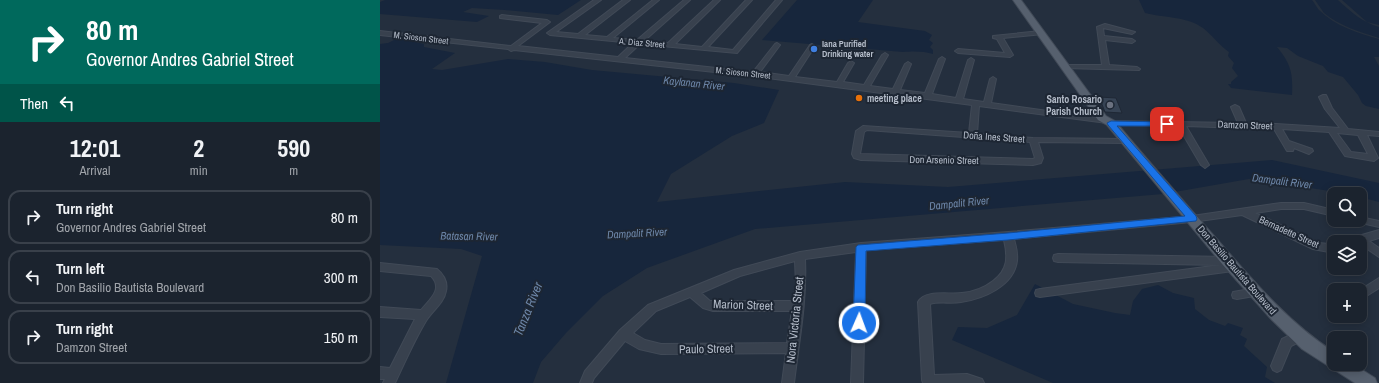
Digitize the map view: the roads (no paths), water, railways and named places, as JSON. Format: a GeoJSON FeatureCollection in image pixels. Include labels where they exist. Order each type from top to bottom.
{"type":"FeatureCollection","features":[{"type":"Feature","properties":{"kind":"main road","name":"Don Basilio Bautista Boulevard"},"geometry":{"type":"LineString","coordinates":[[1017,0],[1102,118],[1126,140],[1256,292],[1299,336],[1327,356]]}},
{"type":"Feature","properties":{"kind":"main road"},"geometry":{"type":"LineString","coordinates":[[1350,371],[1369,383]]}},
{"type":"Feature","properties":{"kind":"street","name":"A. Diaz Street"},"geometry":{"type":"LineString","coordinates":[[598,0],[550,33],[608,39],[637,44],[670,45],[735,52],[779,0]]}},
{"type":"Feature","properties":{"kind":"street"},"geometry":{"type":"LineString","coordinates":[[578,36],[626,0]]}},
{"type":"Feature","properties":{"kind":"street"},"geometry":{"type":"LineString","coordinates":[[608,39],[656,0]]}},
{"type":"Feature","properties":{"kind":"street"},"geometry":{"type":"LineString","coordinates":[[620,60],[687,0]]}},
{"type":"Feature","properties":{"kind":"street"},"geometry":{"type":"LineString","coordinates":[[670,45],[718,0]]}},
{"type":"Feature","properties":{"kind":"street"},"geometry":{"type":"LineString","coordinates":[[704,48],[749,0]]}},
{"type":"Feature","properties":{"kind":"street"},"geometry":{"type":"LineString","coordinates":[[502,17],[547,22],[511,49]]}},
{"type":"Feature","properties":{"kind":"street"},"geometry":{"type":"LineString","coordinates":[[1106,67],[1102,38],[1097,26],[1105,26],[1132,32]]}},
{"type":"Feature","properties":{"kind":"street"},"geometry":{"type":"LineString","coordinates":[[958,51],[1010,55],[997,37],[1041,33]]}},
{"type":"Feature","properties":{"kind":"street","name":"M. Sioson Street"},"geometry":{"type":"LineString","coordinates":[[382,35],[896,90],[960,101],[1108,122]]}},
{"type":"Feature","properties":{"kind":"street"},"geometry":{"type":"LineString","coordinates":[[1102,38],[1132,41]]}},
{"type":"Feature","properties":{"kind":"street"},"geometry":{"type":"LineString","coordinates":[[755,74],[777,45]]}},
{"type":"Feature","properties":{"kind":"street"},"geometry":{"type":"LineString","coordinates":[[791,78],[812,46]]}},
{"type":"Feature","properties":{"kind":"street"},"geometry":{"type":"LineString","coordinates":[[866,87],[885,55]]}},
{"type":"Feature","properties":{"kind":"street"},"geometry":{"type":"LineString","coordinates":[[928,96],[942,59]]}},
{"type":"Feature","properties":{"kind":"street"},"geometry":{"type":"LineString","coordinates":[[960,101],[971,60]]}},
{"type":"Feature","properties":{"kind":"street"},"geometry":{"type":"LineString","coordinates":[[839,84],[851,63]]}},
{"type":"Feature","properties":{"kind":"street"},"geometry":{"type":"LineString","coordinates":[[896,90],[908,64]]}},
{"type":"Feature","properties":{"kind":"street"},"geometry":{"type":"LineString","coordinates":[[1066,67],[1137,69]]}},
{"type":"Feature","properties":{"kind":"street"},"geometry":{"type":"LineString","coordinates":[[987,105],[993,79]]}},
{"type":"Feature","properties":{"kind":"street"},"geometry":{"type":"LineString","coordinates":[[1323,97],[1329,109],[1346,131]]}},
{"type":"Feature","properties":{"kind":"street"},"geometry":{"type":"LineString","coordinates":[[973,136],[976,103]]}},
{"type":"Feature","properties":{"kind":"street"},"geometry":{"type":"LineString","coordinates":[[1235,107],[1243,125]]}},
{"type":"Feature","properties":{"kind":"street","name":"Damzon Street"},"geometry":{"type":"LineString","coordinates":[[1108,122],[1276,126],[1379,134]]}},
{"type":"Feature","properties":{"kind":"street"},"geometry":{"type":"LineString","coordinates":[[1181,124],[1205,165]]}},
{"type":"Feature","properties":{"kind":"street"},"geometry":{"type":"LineString","coordinates":[[1276,126],[1290,149]]}},
{"type":"Feature","properties":{"kind":"street","name":"Doña Ines Street"},"geometry":{"type":"LineString","coordinates":[[862,129],[1034,140],[1126,140]]}},
{"type":"Feature","properties":{"kind":"street","name":"Don Arsenio Street"},"geometry":{"type":"LineString","coordinates":[[862,129],[860,131],[856,154],[861,158],[1033,162],[1038,161],[1039,158],[1034,140]]}},
{"type":"Feature","properties":{"kind":"street"},"geometry":{"type":"LineString","coordinates":[[1331,130],[1348,154],[1374,158],[1361,132]]}},
{"type":"Feature","properties":{"kind":"street"},"geometry":{"type":"LineString","coordinates":[[1285,142],[1309,151]]}},
{"type":"Feature","properties":{"kind":"street"},"geometry":{"type":"LineString","coordinates":[[586,383],[589,375],[624,334],[652,308],[738,273],[800,256],[861,247],[1008,236],[1192,219],[1292,206],[1304,206],[1327,211]]}},
{"type":"Feature","properties":{"kind":"street","name":"Bernadette Street"},"geometry":{"type":"LineString","coordinates":[[1244,212],[1317,246],[1327,248]]}},
{"type":"Feature","properties":{"kind":"street"},"geometry":{"type":"LineString","coordinates":[[1367,221],[1379,224]]}},
{"type":"Feature","properties":{"kind":"street"},"geometry":{"type":"LineString","coordinates":[[1367,238],[1379,234]]}},
{"type":"Feature","properties":{"kind":"street"},"geometry":{"type":"LineString","coordinates":[[978,383],[968,380],[928,380],[924,302],[929,299],[965,298],[984,291],[997,283],[1003,278],[1011,265],[1012,254],[1008,236]]}},
{"type":"Feature","properties":{"kind":"street"},"geometry":{"type":"LineString","coordinates":[[1367,246],[1379,253]]}},
{"type":"Feature","properties":{"kind":"street"},"geometry":{"type":"LineString","coordinates":[[857,383],[861,247]]}},
{"type":"Feature","properties":{"kind":"street","name":"Nora Victoria Street"},"geometry":{"type":"LineString","coordinates":[[788,383],[801,285],[800,256]]}},
{"type":"Feature","properties":{"kind":"street"},"geometry":{"type":"LineString","coordinates":[[1058,258],[1231,264]]}},
{"type":"Feature","properties":{"kind":"street"},"geometry":{"type":"LineString","coordinates":[[1040,293],[1231,264]]}},
{"type":"Feature","properties":{"kind":"street"},"geometry":{"type":"LineString","coordinates":[[380,267],[425,271],[437,275],[442,284],[442,290],[439,296],[423,315],[391,379],[380,373]]}},
{"type":"Feature","properties":{"kind":"street"},"geometry":{"type":"LineString","coordinates":[[1367,291],[1379,282]]}},
{"type":"Feature","properties":{"kind":"street","name":"Marion Street"},"geometry":{"type":"LineString","coordinates":[[691,291],[707,305],[713,306],[799,306]]}},
{"type":"Feature","properties":{"kind":"street"},"geometry":{"type":"LineString","coordinates":[[1237,295],[1256,292]]}},
{"type":"Feature","properties":{"kind":"street"},"geometry":{"type":"LineString","coordinates":[[380,312],[423,315]]}},
{"type":"Feature","properties":{"kind":"street","name":"Paulo Street"},"geometry":{"type":"LineString","coordinates":[[624,334],[643,345],[661,349],[792,348]]}},
{"type":"Feature","properties":{"kind":"street"},"geometry":{"type":"LineString","coordinates":[[1277,366],[1286,344],[1299,336]]}},
{"type":"Feature","properties":{"kind":"water"},"geometry":{"type":"Polygon","coordinates":[[[385,0],[581,0],[558,15],[472,8],[463,12],[489,16],[477,22],[380,14],[380,2],[385,0]]]}},
{"type":"Feature","properties":{"kind":"water"},"geometry":{"type":"Polygon","coordinates":[[[797,0],[873,0],[858,22],[925,31],[932,35],[929,40],[933,43],[930,47],[933,50],[933,54],[914,51],[903,52],[762,40],[797,0]]]}},
{"type":"Feature","properties":{"kind":"water"},"geometry":{"type":"Polygon","coordinates":[[[1139,0],[1312,0],[1325,16],[1339,25],[1379,39],[1379,57],[1374,57],[1379,66],[1379,109],[1366,106],[1362,103],[1358,95],[1343,77],[1328,72],[1323,66],[1298,56],[1287,48],[1277,47],[1290,69],[1292,95],[1231,88],[1228,84],[1231,84],[1231,82],[1238,76],[1232,68],[1234,63],[1228,56],[1229,52],[1203,28],[1196,24],[1182,19],[1145,13],[1139,0]]]}},
{"type":"Feature","properties":{"kind":"water"},"geometry":{"type":"Polygon","coordinates":[[[1315,0],[1338,0],[1362,19],[1379,27],[1379,38],[1336,22],[1324,13],[1315,0]]]}},
{"type":"Feature","properties":{"kind":"water"},"geometry":{"type":"Polygon","coordinates":[[[1342,0],[1379,0],[1379,25],[1367,22],[1342,0]]]}},
{"type":"Feature","properties":{"kind":"water"},"geometry":{"type":"Polygon","coordinates":[[[398,38],[424,44],[424,47],[455,53],[432,69],[442,70],[508,59],[545,62],[592,70],[734,83],[779,90],[764,123],[732,136],[671,174],[657,202],[845,182],[948,187],[1272,160],[1379,183],[1379,202],[1367,199],[1367,187],[1327,187],[1327,191],[1249,179],[1163,194],[755,229],[647,268],[603,296],[566,333],[541,362],[533,383],[446,383],[482,256],[461,249],[380,245],[380,44],[388,43],[398,38]]]}},
{"type":"Feature","properties":{"kind":"water"},"geometry":{"type":"Polygon","coordinates":[[[1035,284],[1073,304],[1130,315],[1133,301],[1142,289],[1158,285],[1173,293],[1194,298],[1195,309],[1209,320],[1225,326],[1228,323],[1243,328],[1240,335],[1247,339],[1244,346],[1267,367],[1265,377],[1275,383],[1053,383],[952,340],[958,327],[987,328],[1017,315],[1035,284]]]}},
{"type":"Feature","properties":{"kind":"place","name":"Iana Purified Drinking water"},"geometry":{"type":"Point","coordinates":[814,49]}},
{"type":"Feature","properties":{"kind":"place","name":"meeting place"},"geometry":{"type":"Point","coordinates":[859,98]}},
{"type":"Feature","properties":{"kind":"place","name":"Santo Rosario Parish Church"},"geometry":{"type":"Point","coordinates":[1110,105]}},
{"type":"Feature","properties":{"kind":"water label","name":"Kaylanan River"},"geometry":{"type":"Point","coordinates":[694,83]}},
{"type":"Feature","properties":{"kind":"water label","name":"Dampalit River"},"geometry":{"type":"Point","coordinates":[1282,181]}},
{"type":"Feature","properties":{"kind":"water label","name":"Dampalit River"},"geometry":{"type":"Point","coordinates":[959,203]}},
{"type":"Feature","properties":{"kind":"water label","name":"Dampalit River"},"geometry":{"type":"Point","coordinates":[637,233]}},
{"type":"Feature","properties":{"kind":"water label","name":"Batasan River"},"geometry":{"type":"Point","coordinates":[469,236]}},
{"type":"Feature","properties":{"kind":"water label","name":"Tanza River"},"geometry":{"type":"Point","coordinates":[528,309]}}]}
